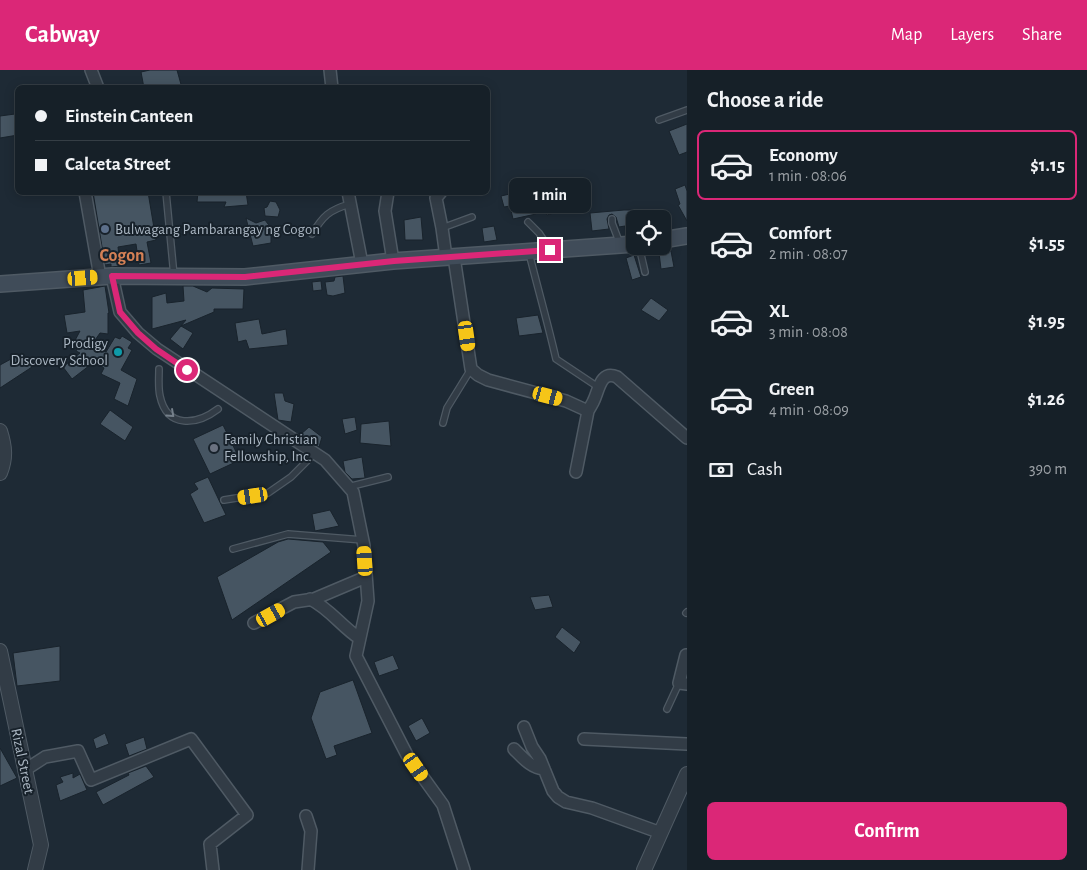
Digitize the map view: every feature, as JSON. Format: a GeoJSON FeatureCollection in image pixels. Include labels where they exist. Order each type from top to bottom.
{"type":"FeatureCollection","features":[{"type":"Feature","properties":{"kind":"main road"},"geometry":{"type":"LineString","coordinates":[[671,239],[687,236]]}},
{"type":"Feature","properties":{"kind":"main road"},"geometry":{"type":"LineString","coordinates":[[0,284],[106,276],[245,277],[394,261],[626,245]]}},
{"type":"Feature","properties":{"kind":"street"},"geometry":{"type":"LineString","coordinates":[[91,70],[97,85]]}},
{"type":"Feature","properties":{"kind":"street"},"geometry":{"type":"LineString","coordinates":[[330,70],[332,85]]}},
{"type":"Feature","properties":{"kind":"street"},"geometry":{"type":"LineString","coordinates":[[86,195],[106,276],[120,312],[138,333],[150,344],[325,460],[352,492],[363,540],[368,602],[356,656],[407,755],[443,805],[464,870]]}},
{"type":"Feature","properties":{"kind":"street"},"geometry":{"type":"LineString","coordinates":[[387,195],[384,211],[394,261]]}},
{"type":"Feature","properties":{"kind":"street"},"geometry":{"type":"LineString","coordinates":[[438,195],[436,198],[450,257],[471,369],[488,380],[566,401],[588,411]]}},
{"type":"Feature","properties":{"kind":"street"},"geometry":{"type":"LineString","coordinates":[[349,198],[362,264]]}},
{"type":"Feature","properties":{"kind":"street"},"geometry":{"type":"LineString","coordinates":[[576,472],[588,411],[595,399],[598,387],[607,376],[617,377],[687,438]]}},
{"type":"Feature","properties":{"kind":"street"},"geometry":{"type":"LineString","coordinates":[[0,431],[5,461],[0,474]]}},
{"type":"Feature","properties":{"kind":"street"},"geometry":{"type":"LineString","coordinates":[[254,623],[294,602],[310,599],[366,577]]}},
{"type":"Feature","properties":{"kind":"street"},"geometry":{"type":"LineString","coordinates":[[310,599],[317,602],[347,630],[360,638]]}},
{"type":"Feature","properties":{"kind":"street","name":"Rizal Street"},"geometry":{"type":"LineString","coordinates":[[0,651],[41,844],[35,870]]}},
{"type":"Feature","properties":{"kind":"street"},"geometry":{"type":"LineString","coordinates":[[683,684],[686,655]]}},
{"type":"Feature","properties":{"kind":"street"},"geometry":{"type":"LineString","coordinates":[[524,727],[553,791],[558,797],[566,802],[592,808],[661,833]]}},
{"type":"Feature","properties":{"kind":"street"},"geometry":{"type":"LineString","coordinates":[[25,770],[45,757],[78,751],[91,780],[191,739],[247,815],[210,844],[213,870]]}},
{"type":"Feature","properties":{"kind":"street"},"geometry":{"type":"LineString","coordinates":[[584,739],[687,744]]}},
{"type":"Feature","properties":{"kind":"street"},"geometry":{"type":"LineString","coordinates":[[532,747],[512,748],[529,764],[537,769],[544,770]]}},
{"type":"Feature","properties":{"kind":"street"},"geometry":{"type":"LineString","coordinates":[[644,870],[687,774]]}},
{"type":"Feature","properties":{"kind":"street"},"geometry":{"type":"LineString","coordinates":[[306,816],[311,831],[308,870]]}},
{"type":"Feature","properties":{"kind":"lane"},"geometry":{"type":"LineString","coordinates":[[659,120],[687,110]]}},
{"type":"Feature","properties":{"kind":"lane"},"geometry":{"type":"LineString","coordinates":[[166,195],[174,276]]}},
{"type":"Feature","properties":{"kind":"lane"},"geometry":{"type":"LineString","coordinates":[[312,234],[323,216],[340,207],[349,198]]}},
{"type":"Feature","properties":{"kind":"lane"},"geometry":{"type":"LineString","coordinates":[[442,228],[472,217]]}},
{"type":"Feature","properties":{"kind":"lane"},"geometry":{"type":"LineString","coordinates":[[612,219],[612,224],[626,242]]}},
{"type":"Feature","properties":{"kind":"lane"},"geometry":{"type":"LineString","coordinates":[[528,222],[539,233],[550,250]]}},
{"type":"Feature","properties":{"kind":"lane"},"geometry":{"type":"LineString","coordinates":[[529,251],[540,297],[548,320],[556,360],[598,387]]}},
{"type":"Feature","properties":{"kind":"lane"},"geometry":{"type":"LineString","coordinates":[[641,255],[645,272]]}},
{"type":"Feature","properties":{"kind":"lane"},"geometry":{"type":"LineString","coordinates":[[159,369],[159,394],[163,406],[173,417],[179,420],[192,421],[208,416],[218,409]]}},
{"type":"Feature","properties":{"kind":"lane"},"geometry":{"type":"LineString","coordinates":[[443,422],[447,408],[471,369]]}},
{"type":"Feature","properties":{"kind":"lane"},"geometry":{"type":"LineString","coordinates":[[224,500],[268,493],[291,477],[315,453]]}},
{"type":"Feature","properties":{"kind":"lane"},"geometry":{"type":"LineString","coordinates":[[348,487],[388,477]]}},
{"type":"Feature","properties":{"kind":"lane"},"geometry":{"type":"LineString","coordinates":[[233,548],[288,534],[363,540]]}},
{"type":"Feature","properties":{"kind":"lane"},"geometry":{"type":"LineString","coordinates":[[667,708],[683,684]]}},
{"type":"Feature","properties":{"kind":"building"},"geometry":{"type":"Polygon","coordinates":[[[177,70],[181,85],[143,85],[141,72],[177,70]]]}},
{"type":"Feature","properties":{"kind":"building"},"geometry":{"type":"Polygon","coordinates":[[[15,114],[15,136],[0,138],[0,116],[15,114]]]}},
{"type":"Feature","properties":{"kind":"building"},"geometry":{"type":"Polygon","coordinates":[[[687,124],[687,152],[679,155],[669,131],[687,124]]]}},
{"type":"Feature","properties":{"kind":"building"},"geometry":{"type":"Polygon","coordinates":[[[685,185],[687,191],[687,221],[678,205],[680,204],[675,189],[685,185]]]}},
{"type":"Feature","properties":{"kind":"building"},"geometry":{"type":"Polygon","coordinates":[[[536,188],[537,191],[542,190],[543,195],[552,193],[557,212],[547,215],[541,208],[536,214],[513,219],[510,206],[504,207],[501,196],[536,188]]]}},
{"type":"Feature","properties":{"kind":"building"},"geometry":{"type":"Polygon","coordinates":[[[93,195],[148,195],[156,240],[147,242],[151,263],[139,265],[136,244],[118,247],[120,266],[111,267],[111,264],[105,265],[93,195]]]}},
{"type":"Feature","properties":{"kind":"building"},"geometry":{"type":"Polygon","coordinates":[[[198,195],[246,195],[248,205],[224,207],[226,202],[197,202],[198,195]]]}},
{"type":"Feature","properties":{"kind":"building"},"geometry":{"type":"Polygon","coordinates":[[[270,201],[276,202],[280,210],[278,217],[265,216],[264,208],[267,207],[270,201]]]}},
{"type":"Feature","properties":{"kind":"building"},"geometry":{"type":"Polygon","coordinates":[[[626,210],[626,235],[625,226],[619,227],[616,217],[612,214],[607,219],[609,229],[592,231],[590,213],[626,210]]]}},
{"type":"Feature","properties":{"kind":"building"},"geometry":{"type":"Polygon","coordinates":[[[421,217],[423,240],[405,240],[404,220],[421,217]]]}},
{"type":"Feature","properties":{"kind":"building"},"geometry":{"type":"Polygon","coordinates":[[[246,218],[256,223],[265,220],[271,228],[271,243],[253,246],[246,218]]]}},
{"type":"Feature","properties":{"kind":"building"},"geometry":{"type":"Polygon","coordinates":[[[494,226],[497,240],[484,242],[482,228],[494,226]]]}},
{"type":"Feature","properties":{"kind":"building"},"geometry":{"type":"Polygon","coordinates":[[[671,251],[674,267],[661,269],[659,255],[671,255],[671,251]]]}},
{"type":"Feature","properties":{"kind":"building"},"geometry":{"type":"Polygon","coordinates":[[[634,255],[641,277],[632,280],[626,258],[634,255]]]}},
{"type":"Feature","properties":{"kind":"building"},"geometry":{"type":"Polygon","coordinates":[[[343,276],[345,293],[333,296],[327,295],[325,282],[334,281],[335,277],[343,276]]]}},
{"type":"Feature","properties":{"kind":"building"},"geometry":{"type":"Polygon","coordinates":[[[321,281],[322,290],[313,291],[312,282],[321,281]]]}},
{"type":"Feature","properties":{"kind":"building"},"geometry":{"type":"Polygon","coordinates":[[[105,286],[109,313],[108,334],[100,333],[93,343],[106,352],[115,337],[120,339],[122,336],[132,342],[128,348],[132,350],[121,370],[137,379],[128,406],[114,399],[120,383],[101,374],[104,368],[94,362],[72,379],[63,367],[80,353],[72,346],[80,331],[67,333],[64,315],[85,312],[83,290],[105,286]]]}},
{"type":"Feature","properties":{"kind":"building"},"geometry":{"type":"Polygon","coordinates":[[[183,286],[193,286],[207,292],[212,288],[244,289],[243,309],[214,309],[214,312],[181,326],[186,320],[152,329],[152,297],[166,293],[167,303],[184,301],[183,286]]]}},
{"type":"Feature","properties":{"kind":"building"},"geometry":{"type":"Polygon","coordinates":[[[651,298],[668,310],[659,321],[641,310],[651,298]]]}},
{"type":"Feature","properties":{"kind":"building"},"geometry":{"type":"Polygon","coordinates":[[[538,315],[543,333],[519,336],[516,318],[538,315]]]}},
{"type":"Feature","properties":{"kind":"building"},"geometry":{"type":"Polygon","coordinates":[[[259,319],[262,334],[286,329],[288,345],[249,349],[246,340],[238,342],[235,323],[259,319]]]}},
{"type":"Feature","properties":{"kind":"building"},"geometry":{"type":"Polygon","coordinates":[[[181,326],[193,333],[183,349],[170,339],[181,326]]]}},
{"type":"Feature","properties":{"kind":"building"},"geometry":{"type":"Polygon","coordinates":[[[22,353],[32,367],[0,388],[0,365],[22,353]]]}},
{"type":"Feature","properties":{"kind":"building"},"geometry":{"type":"Polygon","coordinates":[[[274,393],[283,393],[285,401],[294,404],[291,422],[278,420],[274,393]]]}},
{"type":"Feature","properties":{"kind":"building"},"geometry":{"type":"Polygon","coordinates":[[[110,410],[133,427],[125,441],[100,424],[110,410]]]}},
{"type":"Feature","properties":{"kind":"building"},"geometry":{"type":"Polygon","coordinates":[[[355,417],[357,430],[345,434],[342,419],[355,417]]]}},
{"type":"Feature","properties":{"kind":"building"},"geometry":{"type":"Polygon","coordinates":[[[389,421],[391,446],[360,443],[361,424],[389,421]]]}},
{"type":"Feature","properties":{"kind":"building"},"geometry":{"type":"Polygon","coordinates":[[[223,425],[240,460],[210,474],[193,439],[223,425]]]}},
{"type":"Feature","properties":{"kind":"building"},"geometry":{"type":"Polygon","coordinates":[[[309,427],[322,437],[319,447],[300,435],[309,427]]]}},
{"type":"Feature","properties":{"kind":"building"},"geometry":{"type":"Polygon","coordinates":[[[362,457],[365,478],[352,479],[345,472],[343,461],[362,457]]]}},
{"type":"Feature","properties":{"kind":"building"},"geometry":{"type":"Polygon","coordinates":[[[208,477],[226,515],[204,523],[190,494],[198,489],[194,483],[208,477]]]}},
{"type":"Feature","properties":{"kind":"building"},"geometry":{"type":"Polygon","coordinates":[[[330,510],[339,526],[315,531],[312,514],[330,510]]]}},
{"type":"Feature","properties":{"kind":"building"},"geometry":{"type":"Polygon","coordinates":[[[288,539],[323,542],[331,552],[232,620],[217,577],[278,542],[288,539]]]}},
{"type":"Feature","properties":{"kind":"building"},"geometry":{"type":"Polygon","coordinates":[[[549,595],[553,607],[535,610],[530,597],[549,595]]]}},
{"type":"Feature","properties":{"kind":"building"},"geometry":{"type":"Polygon","coordinates":[[[562,627],[581,642],[574,653],[555,637],[562,627]]]}},
{"type":"Feature","properties":{"kind":"building"},"geometry":{"type":"Polygon","coordinates":[[[60,646],[60,681],[17,686],[13,653],[60,646]]]}},
{"type":"Feature","properties":{"kind":"building"},"geometry":{"type":"Polygon","coordinates":[[[393,655],[399,669],[379,676],[374,662],[393,655]]]}},
{"type":"Feature","properties":{"kind":"building"},"geometry":{"type":"Polygon","coordinates":[[[353,680],[372,733],[334,746],[337,755],[326,759],[311,718],[320,692],[353,680]]]}},
{"type":"Feature","properties":{"kind":"building"},"geometry":{"type":"Polygon","coordinates":[[[422,718],[430,733],[416,741],[408,726],[422,718]]]}},
{"type":"Feature","properties":{"kind":"building"},"geometry":{"type":"Polygon","coordinates":[[[105,733],[109,744],[96,749],[93,739],[105,733]]]}},
{"type":"Feature","properties":{"kind":"building"},"geometry":{"type":"Polygon","coordinates":[[[144,737],[147,749],[129,756],[125,744],[144,737]]]}},
{"type":"Feature","properties":{"kind":"building"},"geometry":{"type":"Polygon","coordinates":[[[0,748],[17,778],[0,786],[0,748]]]}},
{"type":"Feature","properties":{"kind":"building"},"geometry":{"type":"Polygon","coordinates":[[[146,766],[154,777],[103,805],[96,792],[129,775],[128,773],[146,766]]]}},
{"type":"Feature","properties":{"kind":"building"},"geometry":{"type":"Polygon","coordinates":[[[73,773],[73,778],[80,774],[87,790],[60,801],[56,785],[63,782],[60,777],[73,773]]]}},
{"type":"Feature","properties":{"kind":"place","name":"Bulwagang Pambarangay ng Cogon"},"geometry":{"type":"Point","coordinates":[105,229]}},
{"type":"Feature","properties":{"kind":"place","name":"Prodigy Discovery School"},"geometry":{"type":"Point","coordinates":[118,352]}},
{"type":"Feature","properties":{"kind":"place","name":"Family Christian Fellowship, Inc."},"geometry":{"type":"Point","coordinates":[214,448]}},
{"type":"Feature","properties":{"kind":"district","name":"Cogon"},"geometry":{"type":"Point","coordinates":[122,255]}},
{"type":"Feature","properties":{"kind":"route"},"geometry":{"type":"LineString","coordinates":[[187,370],[156,349],[138,333],[120,312],[112,276],[245,277],[394,261],[550,250]]}}]}
